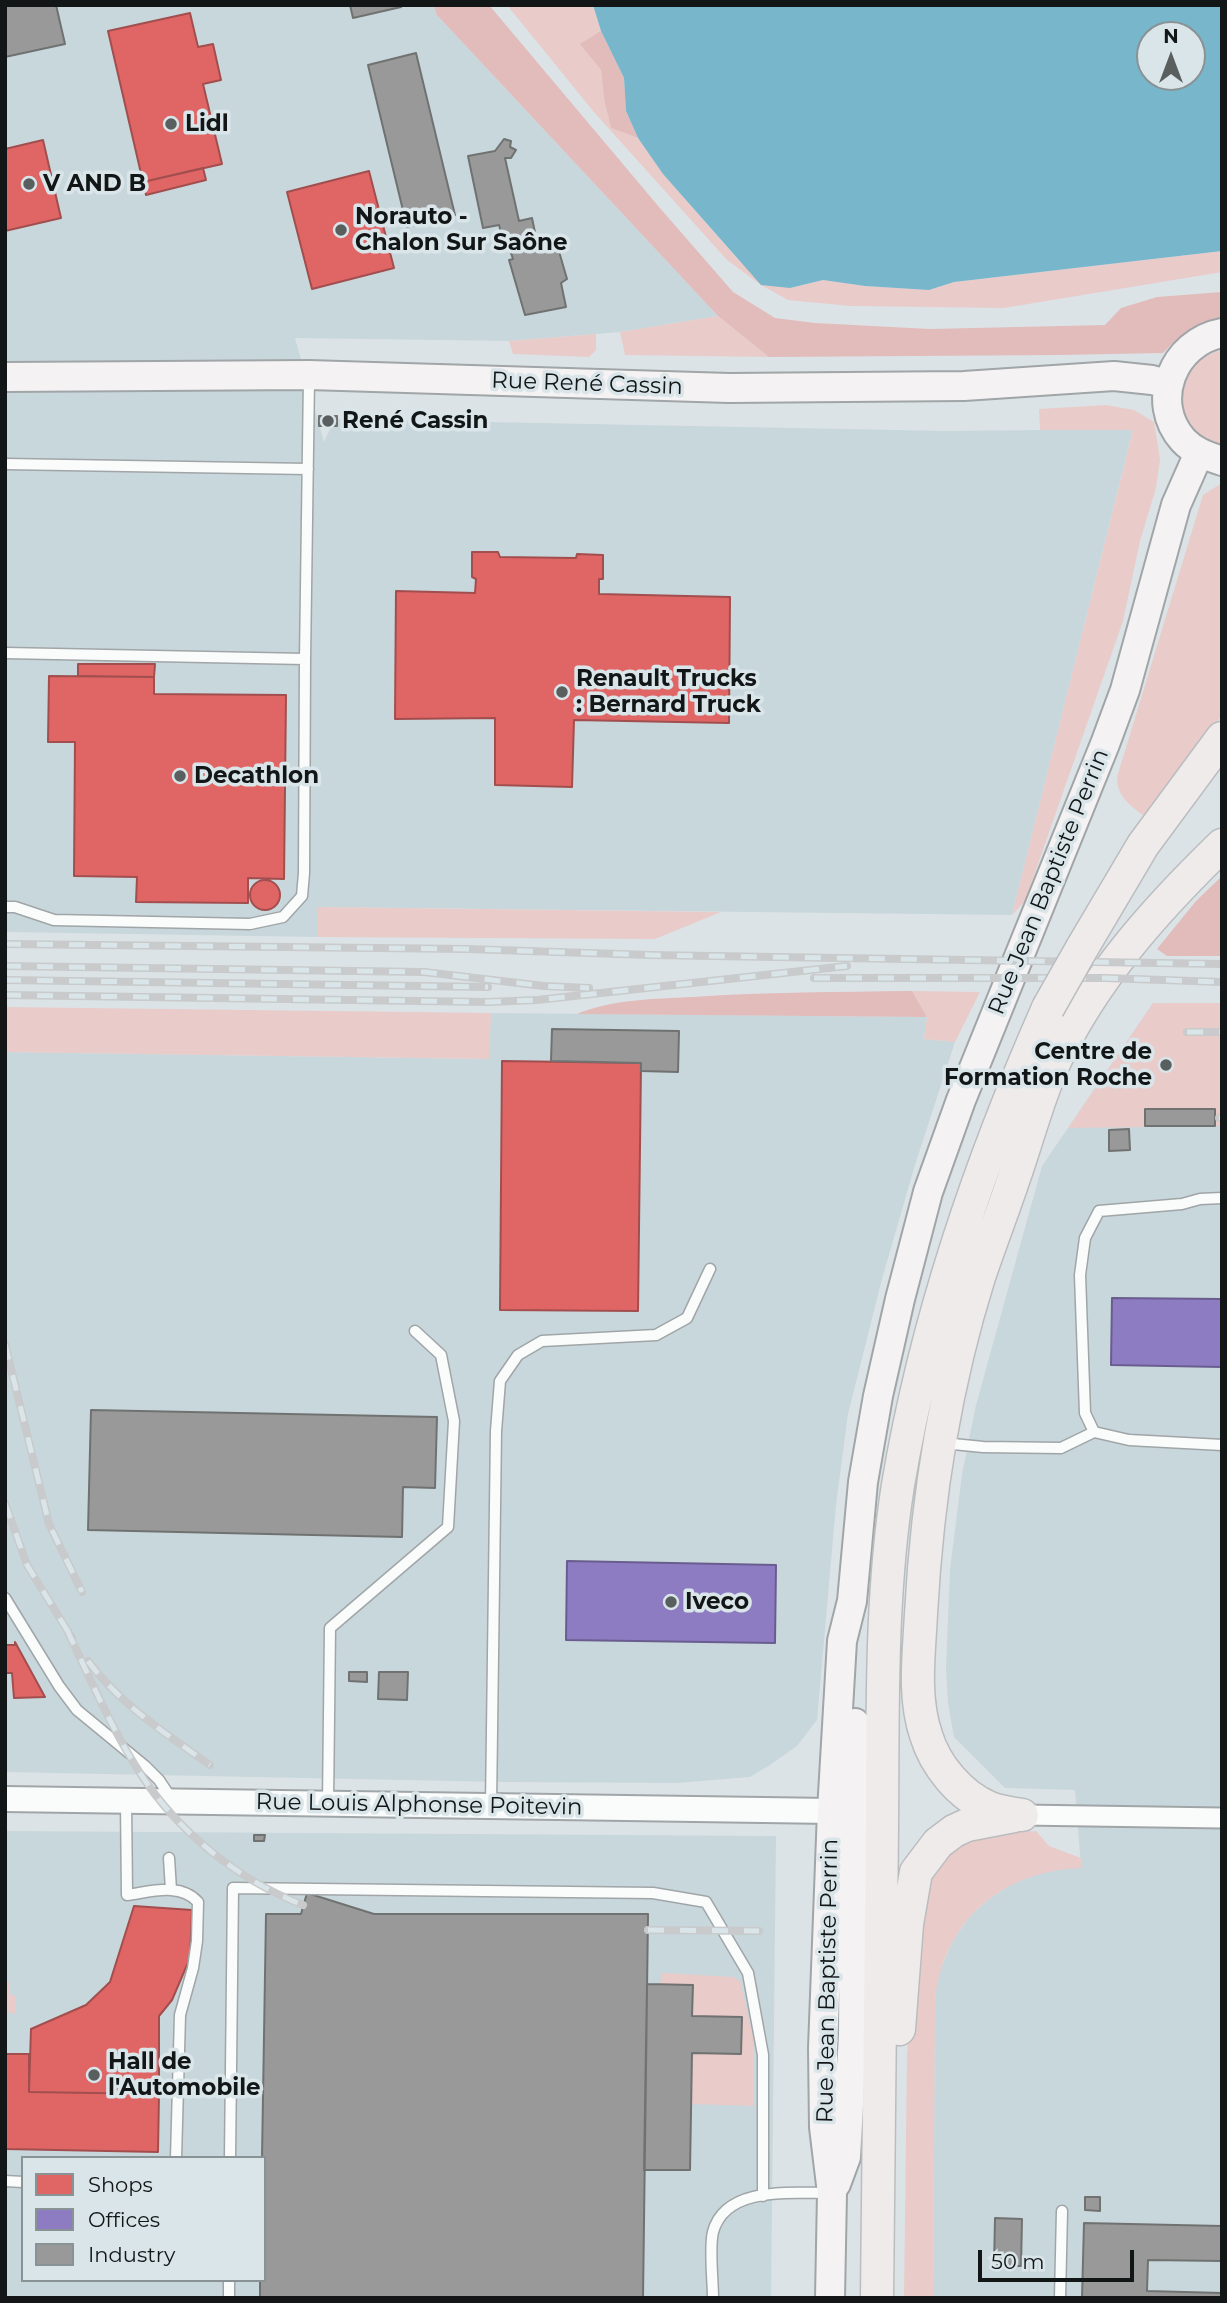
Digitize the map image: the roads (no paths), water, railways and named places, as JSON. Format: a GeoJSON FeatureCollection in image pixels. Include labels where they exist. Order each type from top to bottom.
{"type":"FeatureCollection","features":[{"type":"Feature","properties":{"kind":"main road"},"geometry":{"type":"LineString","coordinates":[[1210,457],[1183,440],[1172,423],[1167,404],[1168,384],[1174,366],[1186,351],[1201,340],[1222,333]]}},
{"type":"Feature","properties":{"kind":"main road","name":"Rue René Cassin"},"geometry":{"type":"LineString","coordinates":[[5,377],[309,375],[729,388],[964,386],[1114,376],[1168,384]]}},
{"type":"Feature","properties":{"kind":"main road","name":"Rue Jean Baptiste Perrin"},"geometry":{"type":"LineString","coordinates":[[830,2298],[832,2193],[824,2127],[823,2048],[832,1811],[842,1641],[852,1601],[863,1482],[878,1396],[928,1192],[961,1100],[1125,690],[1176,505],[1210,457]]}},
{"type":"Feature","properties":{"kind":"main road"},"geometry":{"type":"LineString","coordinates":[[877,2291],[883,1714],[887,1591],[896,1500],[919,1381],[937,1307],[964,1219],[1012,1090],[1048,1008],[1143,845],[1222,738]]}},
{"type":"Feature","properties":{"kind":"main road"},"geometry":{"type":"LineString","coordinates":[[1022,1815],[989,1807],[961,1788],[935,1757],[920,1716],[918,1669],[924,1551],[939,1442],[979,1279],[1054,1064],[1077,1021],[1115,962],[1163,903],[1222,845]]}},
{"type":"Feature","properties":{"kind":"main road","name":"Rue Jean Baptiste Perrin"},"geometry":{"type":"LineString","coordinates":[[832,2193],[846,2157],[853,2035],[855,1642],[852,1601]]}},
{"type":"Feature","properties":{"kind":"main road"},"geometry":{"type":"LineString","coordinates":[[877,2291],[893,2156],[897,2050],[907,1924],[916,1872],[938,1843],[954,1831],[978,1822],[1022,1815]]}},
{"type":"Feature","properties":{"kind":"street","name":"Rue Jean Baptiste Perrin"},"geometry":{"type":"LineString","coordinates":[[853,1995],[841,1942],[842,1819],[832,1811],[855,1793]]}},
{"type":"Feature","properties":{"kind":"street","name":"Rue Louis Alphonse Poitevin"},"geometry":{"type":"LineString","coordinates":[[5,1799],[832,1811]]}},
{"type":"Feature","properties":{"kind":"street"},"geometry":{"type":"LineString","coordinates":[[1022,1815],[1222,1818]]}},
{"type":"Feature","properties":{"kind":"lane"},"geometry":{"type":"LineString","coordinates":[[5,907],[15,907],[54,920],[250,924],[283,917],[302,896],[309,375]]}},
{"type":"Feature","properties":{"kind":"lane"},"geometry":{"type":"LineString","coordinates":[[5,464],[308,468]]}},
{"type":"Feature","properties":{"kind":"lane"},"geometry":{"type":"LineString","coordinates":[[5,653],[305,659]]}},
{"type":"Feature","properties":{"kind":"lane"},"geometry":{"type":"LineString","coordinates":[[1094,1432],[1085,1413],[1080,1275],[1085,1238],[1094,1220],[1099,1211],[1222,1198]]}},
{"type":"Feature","properties":{"kind":"lane"},"geometry":{"type":"LineString","coordinates":[[491,1805],[499,1381],[518,1355],[542,1341],[656,1335],[687,1318],[710,1269]]}},
{"type":"Feature","properties":{"kind":"lane"},"geometry":{"type":"LineString","coordinates":[[328,1804],[330,1628],[448,1527],[454,1421],[441,1355],[415,1331]]}},
{"type":"Feature","properties":{"kind":"lane"},"geometry":{"type":"LineString","coordinates":[[939,1442],[983,1447],[1061,1448],[1094,1432],[1129,1440],[1222,1445]]}},
{"type":"Feature","properties":{"kind":"lane"},"geometry":{"type":"LineString","coordinates":[[5,1598],[59,1686],[77,1710],[145,1766],[159,1780],[173,1802]]}},
{"type":"Feature","properties":{"kind":"lane"},"geometry":{"type":"LineString","coordinates":[[126,1800],[127,1895],[171,1890],[191,1894],[198,1902],[193,1968],[180,2015],[176,2156]]}},
{"type":"Feature","properties":{"kind":"lane"},"geometry":{"type":"LineString","coordinates":[[169,1857],[171,1890]]}},
{"type":"Feature","properties":{"kind":"lane"},"geometry":{"type":"LineString","coordinates":[[230,2156],[233,1888],[653,1893],[706,1902],[748,1973],[763,2055],[763,2196]]}},
{"type":"Feature","properties":{"kind":"lane"},"geometry":{"type":"LineString","coordinates":[[713,2298],[713,2233],[723,2211],[743,2199],[791,2193],[832,2193]]}},
{"type":"Feature","properties":{"kind":"lane"},"geometry":{"type":"LineString","coordinates":[[1060,2298],[1062,2211]]}},
{"type":"Feature","properties":{"kind":"water"},"geometry":{"type":"Polygon","coordinates":[[[593,5],[1222,5],[1222,251],[954,282],[929,290],[823,280],[790,288],[761,285],[663,174],[638,138],[626,111],[624,78],[601,31],[593,5]]]}},
{"type":"Feature","properties":{"kind":"railway"},"geometry":{"type":"LineString","coordinates":[[5,944],[467,949],[649,955],[1222,964]]}},
{"type":"Feature","properties":{"kind":"railway"},"geometry":{"type":"LineString","coordinates":[[5,966],[424,972],[544,986],[589,988]]}},
{"type":"Feature","properties":{"kind":"railway"},"geometry":{"type":"LineString","coordinates":[[5,995],[488,1002],[537,1000],[847,966]]}},
{"type":"Feature","properties":{"kind":"railway"},"geometry":{"type":"LineString","coordinates":[[814,978],[1105,978],[1222,982]]}},
{"type":"Feature","properties":{"kind":"railway"},"geometry":{"type":"LineString","coordinates":[[5,980],[488,987]]}},
{"type":"Feature","properties":{"kind":"railway"},"geometry":{"type":"LineString","coordinates":[[1187,1032],[1222,1032]]}},
{"type":"Feature","properties":{"kind":"railway"},"geometry":{"type":"LineString","coordinates":[[5,1344],[49,1524],[82,1592]]}},
{"type":"Feature","properties":{"kind":"railway"},"geometry":{"type":"LineString","coordinates":[[5,1503],[27,1565],[72,1638]]}},
{"type":"Feature","properties":{"kind":"railway"},"geometry":{"type":"LineString","coordinates":[[67,1630],[129,1756],[172,1815],[211,1852],[233,1868],[279,1895],[303,1905]]}},
{"type":"Feature","properties":{"kind":"railway"},"geometry":{"type":"LineString","coordinates":[[88,1661],[130,1705],[210,1765]]}},
{"type":"Feature","properties":{"kind":"railway"},"geometry":{"type":"LineString","coordinates":[[648,1930],[759,1931]]}},
{"type":"Feature","properties":{"kind":"place","name":"Lidl"},"geometry":{"type":"Point","coordinates":[171,124]}},
{"type":"Feature","properties":{"kind":"place","name":"V AND B"},"geometry":{"type":"Point","coordinates":[29,184]}},
{"type":"Feature","properties":{"kind":"place","name":"Norauto - Chalon Sur Saône"},"geometry":{"type":"Point","coordinates":[341,230]}},
{"type":"Feature","properties":{"kind":"place","name":"René Cassin"},"geometry":{"type":"Point","coordinates":[328,421]}},
{"type":"Feature","properties":{"kind":"place","name":"Renault Trucks : Bernard Truck"},"geometry":{"type":"Point","coordinates":[562,692]}},
{"type":"Feature","properties":{"kind":"place","name":"Decathlon"},"geometry":{"type":"Point","coordinates":[180,776]}},
{"type":"Feature","properties":{"kind":"place","name":"Centre de Formation Roche"},"geometry":{"type":"Point","coordinates":[1166,1065]}},
{"type":"Feature","properties":{"kind":"place","name":"Iveco"},"geometry":{"type":"Point","coordinates":[671,1602]}},
{"type":"Feature","properties":{"kind":"place","name":"Hall de l'Automobile"},"geometry":{"type":"Point","coordinates":[94,2075]}}]}
